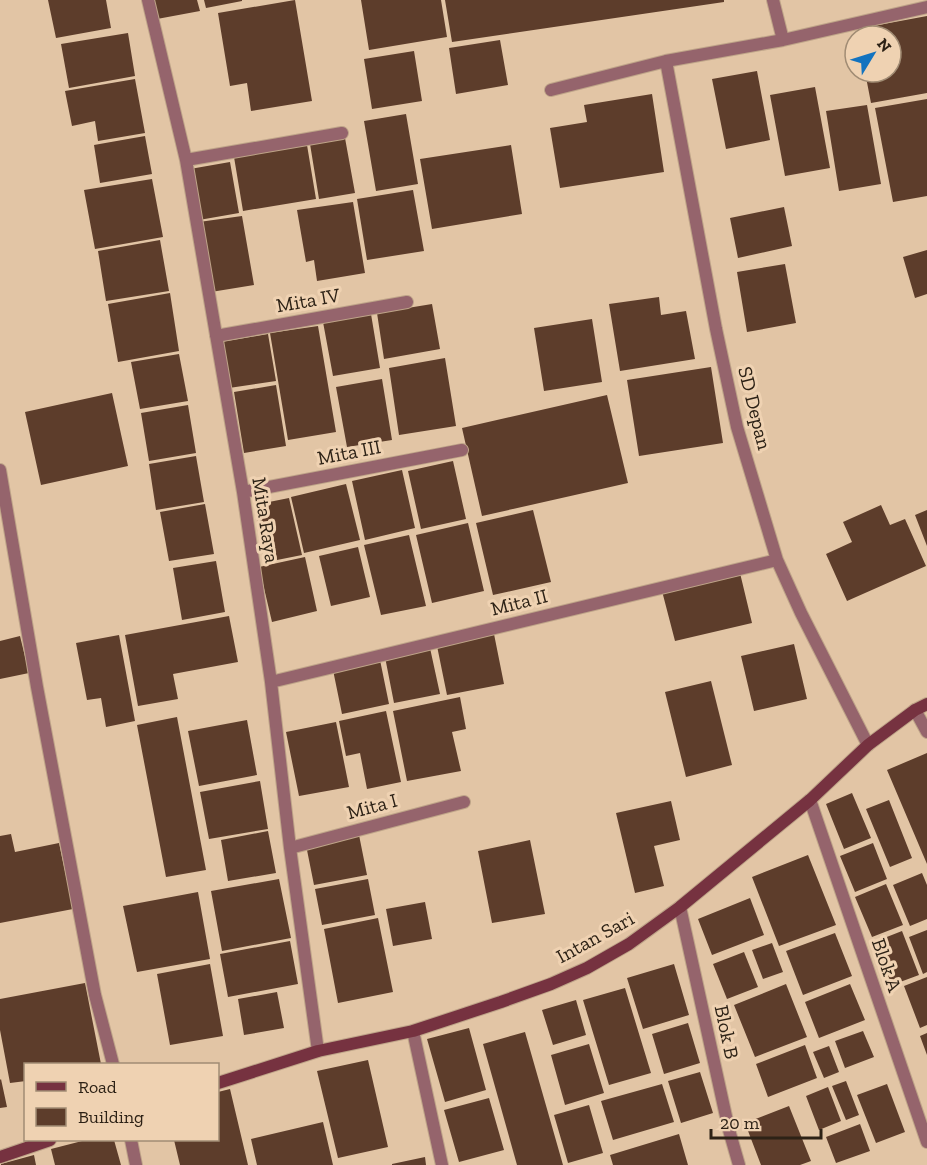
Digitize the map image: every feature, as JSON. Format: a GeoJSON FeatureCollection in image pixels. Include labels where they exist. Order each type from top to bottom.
{"type":"FeatureCollection","features":[{"type":"Feature","properties":{"kind":"street","name":"Mita Raya"},"geometry":{"type":"LineString","coordinates":[[148,0],[186,160],[243,492],[271,682],[290,848],[318,1051]]}},
{"type":"Feature","properties":{"kind":"street"},"geometry":{"type":"LineString","coordinates":[[773,0],[783,40]]}},
{"type":"Feature","properties":{"kind":"street"},"geometry":{"type":"LineString","coordinates":[[551,90],[666,61],[783,40],[927,7]]}},
{"type":"Feature","properties":{"kind":"street","name":"SD Depan"},"geometry":{"type":"LineString","coordinates":[[666,61],[716,329],[737,427],[777,560],[868,745]]}},
{"type":"Feature","properties":{"kind":"street"},"geometry":{"type":"LineString","coordinates":[[186,160],[342,133]]}},
{"type":"Feature","properties":{"kind":"street","name":"Mita IV"},"geometry":{"type":"LineString","coordinates":[[216,336],[407,302]]}},
{"type":"Feature","properties":{"kind":"street","name":"Mita III"},"geometry":{"type":"LineString","coordinates":[[243,492],[462,450]]}},
{"type":"Feature","properties":{"kind":"street"},"geometry":{"type":"LineString","coordinates":[[0,470],[37,687],[82,927],[95,995],[112,1063]]}},
{"type":"Feature","properties":{"kind":"street","name":"Mita II"},"geometry":{"type":"LineString","coordinates":[[271,682],[777,560]]}},
{"type":"Feature","properties":{"kind":"street","name":"Intan Sari"},"geometry":{"type":"LineString","coordinates":[[219,1083],[318,1051],[413,1031],[501,1002],[587,968],[628,944],[680,907],[810,800],[868,745],[915,710],[927,705]]}},
{"type":"Feature","properties":{"kind":"street"},"geometry":{"type":"LineString","coordinates":[[915,710],[927,732]]}},
{"type":"Feature","properties":{"kind":"street","name":"Blok A"},"geometry":{"type":"LineString","coordinates":[[810,800],[927,1142]]}},
{"type":"Feature","properties":{"kind":"street","name":"Mita I"},"geometry":{"type":"LineString","coordinates":[[290,848],[464,802]]}},
{"type":"Feature","properties":{"kind":"street","name":"Blok B"},"geometry":{"type":"LineString","coordinates":[[680,907],[729,1130],[739,1165]]}},
{"type":"Feature","properties":{"kind":"street"},"geometry":{"type":"LineString","coordinates":[[413,1031],[442,1165]]}},
{"type":"Feature","properties":{"kind":"street"},"geometry":{"type":"LineString","coordinates":[[0,1157],[47,1141]]}},
{"type":"Feature","properties":{"kind":"street"},"geometry":{"type":"LineString","coordinates":[[131,1141],[136,1165]]}},
{"type":"Feature","properties":{"kind":"building"},"geometry":{"type":"Polygon","coordinates":[[[48,0],[106,0],[111,28],[56,38],[48,0]]]}},
{"type":"Feature","properties":{"kind":"building"},"geometry":{"type":"Polygon","coordinates":[[[154,0],[197,0],[200,11],[157,19],[154,0]]]}},
{"type":"Feature","properties":{"kind":"building"},"geometry":{"type":"Polygon","coordinates":[[[204,0],[242,0],[242,1],[206,8],[204,0]]]}},
{"type":"Feature","properties":{"kind":"building"},"geometry":{"type":"Polygon","coordinates":[[[295,0],[312,101],[251,111],[247,83],[230,86],[218,13],[295,0]]]}},
{"type":"Feature","properties":{"kind":"building"},"geometry":{"type":"Polygon","coordinates":[[[361,0],[441,0],[447,37],[369,50],[361,0]]]}},
{"type":"Feature","properties":{"kind":"building"},"geometry":{"type":"Polygon","coordinates":[[[445,0],[724,0],[724,2],[452,42],[445,0]]]}},
{"type":"Feature","properties":{"kind":"building"},"geometry":{"type":"Polygon","coordinates":[[[927,16],[927,93],[871,103],[867,84],[903,84],[903,24],[884,24],[927,16]]]}},
{"type":"Feature","properties":{"kind":"building"},"geometry":{"type":"Polygon","coordinates":[[[128,33],[135,76],[69,88],[61,44],[128,33]]]}},
{"type":"Feature","properties":{"kind":"building"},"geometry":{"type":"Polygon","coordinates":[[[500,40],[508,85],[456,94],[449,48],[500,40]]]}},
{"type":"Feature","properties":{"kind":"building"},"geometry":{"type":"Polygon","coordinates":[[[414,51],[422,101],[372,109],[364,59],[414,51]]]}},
{"type":"Feature","properties":{"kind":"building"},"geometry":{"type":"Polygon","coordinates":[[[757,71],[770,140],[726,149],[712,79],[757,71]]]}},
{"type":"Feature","properties":{"kind":"building"},"geometry":{"type":"Polygon","coordinates":[[[135,79],[145,133],[98,141],[95,121],[72,126],[65,91],[135,79]]]}},
{"type":"Feature","properties":{"kind":"building"},"geometry":{"type":"Polygon","coordinates":[[[815,87],[830,168],[785,176],[770,95],[815,87]]]}},
{"type":"Feature","properties":{"kind":"building"},"geometry":{"type":"Polygon","coordinates":[[[652,94],[664,172],[560,188],[550,128],[587,122],[584,105],[652,94]]]}},
{"type":"Feature","properties":{"kind":"building"},"geometry":{"type":"Polygon","coordinates":[[[927,99],[927,196],[893,202],[875,108],[927,99]]]}},
{"type":"Feature","properties":{"kind":"building"},"geometry":{"type":"Polygon","coordinates":[[[867,105],[881,184],[839,191],[826,111],[867,105]]]}},
{"type":"Feature","properties":{"kind":"building"},"geometry":{"type":"Polygon","coordinates":[[[406,114],[418,184],[376,191],[364,121],[406,114]]]}},
{"type":"Feature","properties":{"kind":"building"},"geometry":{"type":"Polygon","coordinates":[[[145,136],[152,174],[100,183],[94,145],[145,136]]]}},
{"type":"Feature","properties":{"kind":"building"},"geometry":{"type":"Polygon","coordinates":[[[345,138],[355,193],[319,199],[310,144],[345,138]]]}},
{"type":"Feature","properties":{"kind":"building"},"geometry":{"type":"Polygon","coordinates":[[[307,145],[316,199],[243,211],[234,157],[307,145]]]}},
{"type":"Feature","properties":{"kind":"building"},"geometry":{"type":"Polygon","coordinates":[[[511,145],[522,214],[432,229],[420,159],[511,145]]]}},
{"type":"Feature","properties":{"kind":"building"},"geometry":{"type":"Polygon","coordinates":[[[230,162],[239,213],[199,220],[190,169],[230,162]]]}},
{"type":"Feature","properties":{"kind":"building"},"geometry":{"type":"Polygon","coordinates":[[[152,179],[163,237],[95,249],[84,190],[152,179]]]}},
{"type":"Feature","properties":{"kind":"building"},"geometry":{"type":"Polygon","coordinates":[[[413,190],[424,251],[367,260],[357,199],[413,190]]]}},
{"type":"Feature","properties":{"kind":"building"},"geometry":{"type":"Polygon","coordinates":[[[353,202],[365,273],[317,281],[314,260],[306,262],[297,210],[353,202]]]}},
{"type":"Feature","properties":{"kind":"building"},"geometry":{"type":"Polygon","coordinates":[[[784,207],[792,246],[738,258],[730,218],[784,207]]]}},
{"type":"Feature","properties":{"kind":"building"},"geometry":{"type":"Polygon","coordinates":[[[242,216],[254,285],[211,292],[199,222],[242,216]]]}},
{"type":"Feature","properties":{"kind":"building"},"geometry":{"type":"Polygon","coordinates":[[[160,240],[169,291],[106,301],[98,251],[160,240]]]}},
{"type":"Feature","properties":{"kind":"building"},"geometry":{"type":"Polygon","coordinates":[[[927,250],[927,294],[915,298],[903,257],[927,250]]]}},
{"type":"Feature","properties":{"kind":"building"},"geometry":{"type":"Polygon","coordinates":[[[785,264],[796,323],[747,332],[737,272],[785,264]]]}},
{"type":"Feature","properties":{"kind":"building"},"geometry":{"type":"Polygon","coordinates":[[[170,293],[179,351],[118,362],[108,304],[170,293]]]}},
{"type":"Feature","properties":{"kind":"building"},"geometry":{"type":"Polygon","coordinates":[[[659,297],[661,315],[686,311],[695,359],[620,371],[609,304],[659,297]]]}},
{"type":"Feature","properties":{"kind":"building"},"geometry":{"type":"Polygon","coordinates":[[[432,304],[440,349],[384,359],[377,313],[432,304]]]}},
{"type":"Feature","properties":{"kind":"building"},"geometry":{"type":"Polygon","coordinates":[[[371,314],[380,368],[333,376],[323,322],[371,314]]]}},
{"type":"Feature","properties":{"kind":"building"},"geometry":{"type":"Polygon","coordinates":[[[592,319],[602,382],[544,391],[534,328],[592,319]]]}},
{"type":"Feature","properties":{"kind":"building"},"geometry":{"type":"Polygon","coordinates":[[[318,326],[336,432],[288,440],[270,333],[318,326]]]}},
{"type":"Feature","properties":{"kind":"building"},"geometry":{"type":"Polygon","coordinates":[[[268,334],[276,381],[229,388],[221,342],[268,334]]]}},
{"type":"Feature","properties":{"kind":"building"},"geometry":{"type":"Polygon","coordinates":[[[179,354],[188,401],[140,409],[131,362],[179,354]]]}},
{"type":"Feature","properties":{"kind":"building"},"geometry":{"type":"Polygon","coordinates":[[[445,358],[456,426],[399,435],[389,368],[445,358]]]}},
{"type":"Feature","properties":{"kind":"building"},"geometry":{"type":"Polygon","coordinates":[[[711,367],[723,443],[639,456],[627,380],[711,367]]]}},
{"type":"Feature","properties":{"kind":"building"},"geometry":{"type":"Polygon","coordinates":[[[382,379],[392,440],[347,447],[336,387],[382,379]]]}},
{"type":"Feature","properties":{"kind":"building"},"geometry":{"type":"Polygon","coordinates":[[[276,385],[286,446],[244,453],[234,392],[276,385]]]}},
{"type":"Feature","properties":{"kind":"building"},"geometry":{"type":"Polygon","coordinates":[[[112,393],[128,466],[41,485],[25,412],[112,393]]]}},
{"type":"Feature","properties":{"kind":"building"},"geometry":{"type":"Polygon","coordinates":[[[607,395],[628,483],[482,516],[462,428],[607,395]]]}},
{"type":"Feature","properties":{"kind":"building"},"geometry":{"type":"Polygon","coordinates":[[[188,405],[196,453],[149,461],[141,413],[188,405]]]}},
{"type":"Feature","properties":{"kind":"building"},"geometry":{"type":"Polygon","coordinates":[[[196,456],[204,502],[156,510],[149,464],[196,456]]]}},
{"type":"Feature","properties":{"kind":"building"},"geometry":{"type":"Polygon","coordinates":[[[453,461],[466,519],[421,529],[408,471],[453,461]]]}},
{"type":"Feature","properties":{"kind":"building"},"geometry":{"type":"Polygon","coordinates":[[[402,470],[415,528],[365,540],[352,481],[402,470]]]}},
{"type":"Feature","properties":{"kind":"building"},"geometry":{"type":"Polygon","coordinates":[[[346,484],[360,540],[304,553],[291,497],[346,484]]]}},
{"type":"Feature","properties":{"kind":"building"},"geometry":{"type":"Polygon","coordinates":[[[289,498],[302,555],[267,562],[254,505],[289,498]]]}},
{"type":"Feature","properties":{"kind":"building"},"geometry":{"type":"Polygon","coordinates":[[[205,504],[214,554],[169,561],[160,512],[205,504]]]}},
{"type":"Feature","properties":{"kind":"building"},"geometry":{"type":"Polygon","coordinates":[[[881,505],[890,525],[905,519],[926,566],[847,601],[826,554],[852,542],[843,522],[881,505]]]}},
{"type":"Feature","properties":{"kind":"building"},"geometry":{"type":"Polygon","coordinates":[[[533,510],[551,582],[493,595],[476,523],[533,510]]]}},
{"type":"Feature","properties":{"kind":"building"},"geometry":{"type":"Polygon","coordinates":[[[927,510],[927,546],[915,515],[927,510]]]}},
{"type":"Feature","properties":{"kind":"building"},"geometry":{"type":"Polygon","coordinates":[[[468,523],[484,591],[432,603],[416,535],[468,523]]]}},
{"type":"Feature","properties":{"kind":"building"},"geometry":{"type":"Polygon","coordinates":[[[409,535],[426,606],[381,615],[364,545],[409,535]]]}},
{"type":"Feature","properties":{"kind":"building"},"geometry":{"type":"Polygon","coordinates":[[[358,547],[370,597],[331,606],[319,556],[358,547]]]}},
{"type":"Feature","properties":{"kind":"building"},"geometry":{"type":"Polygon","coordinates":[[[305,557],[317,611],[272,622],[259,567],[305,557]]]}},
{"type":"Feature","properties":{"kind":"building"},"geometry":{"type":"Polygon","coordinates":[[[216,561],[225,612],[182,620],[173,568],[216,561]]]}},
{"type":"Feature","properties":{"kind":"building"},"geometry":{"type":"Polygon","coordinates":[[[740,573],[752,623],[675,641],[662,591],[740,573]]]}},
{"type":"Feature","properties":{"kind":"building"},"geometry":{"type":"Polygon","coordinates":[[[229,616],[238,662],[173,674],[178,699],[138,706],[125,635],[229,616]]]}},
{"type":"Feature","properties":{"kind":"building"},"geometry":{"type":"Polygon","coordinates":[[[494,634],[504,684],[447,695],[437,646],[494,634]]]}},
{"type":"Feature","properties":{"kind":"building"},"geometry":{"type":"Polygon","coordinates":[[[119,635],[135,721],[106,727],[101,698],[87,700],[76,643],[119,635]]]}},
{"type":"Feature","properties":{"kind":"building"},"geometry":{"type":"Polygon","coordinates":[[[20,636],[29,673],[0,679],[0,641],[20,636]]]}},
{"type":"Feature","properties":{"kind":"building"},"geometry":{"type":"Polygon","coordinates":[[[794,644],[807,699],[754,711],[741,656],[794,644]]]}},
{"type":"Feature","properties":{"kind":"building"},"geometry":{"type":"Polygon","coordinates":[[[430,648],[440,694],[394,703],[385,657],[430,648]]]}},
{"type":"Feature","properties":{"kind":"building"},"geometry":{"type":"Polygon","coordinates":[[[380,660],[389,704],[342,714],[333,670],[380,660]]]}},
{"type":"Feature","properties":{"kind":"building"},"geometry":{"type":"Polygon","coordinates":[[[711,681],[732,765],[686,777],[665,692],[711,681]]]}},
{"type":"Feature","properties":{"kind":"building"},"geometry":{"type":"Polygon","coordinates":[[[460,697],[466,729],[452,732],[461,771],[407,781],[393,711],[460,697]]]}},
{"type":"Feature","properties":{"kind":"building"},"geometry":{"type":"Polygon","coordinates":[[[386,711],[401,782],[367,789],[360,753],[346,756],[339,721],[386,711]]]}},
{"type":"Feature","properties":{"kind":"building"},"geometry":{"type":"Polygon","coordinates":[[[177,717],[206,870],[166,877],[137,725],[177,717]]]}},
{"type":"Feature","properties":{"kind":"building"},"geometry":{"type":"Polygon","coordinates":[[[247,720],[257,775],[199,786],[188,731],[247,720]]]}},
{"type":"Feature","properties":{"kind":"building"},"geometry":{"type":"Polygon","coordinates":[[[336,722],[349,787],[299,796],[286,732],[336,722]]]}},
{"type":"Feature","properties":{"kind":"building"},"geometry":{"type":"Polygon","coordinates":[[[927,753],[927,864],[887,770],[927,753]]]}},
{"type":"Feature","properties":{"kind":"building"},"geometry":{"type":"Polygon","coordinates":[[[260,781],[268,829],[209,839],[200,792],[260,781]]]}},
{"type":"Feature","properties":{"kind":"building"},"geometry":{"type":"Polygon","coordinates":[[[852,793],[871,838],[844,849],[826,804],[852,793]]]}},
{"type":"Feature","properties":{"kind":"building"},"geometry":{"type":"Polygon","coordinates":[[[889,800],[912,858],[890,867],[866,809],[889,800]]]}},
{"type":"Feature","properties":{"kind":"building"},"geometry":{"type":"Polygon","coordinates":[[[671,801],[680,840],[654,846],[664,886],[635,893],[616,813],[671,801]]]}},
{"type":"Feature","properties":{"kind":"building"},"geometry":{"type":"Polygon","coordinates":[[[268,831],[276,873],[228,881],[221,840],[268,831]]]}},
{"type":"Feature","properties":{"kind":"building"},"geometry":{"type":"Polygon","coordinates":[[[11,834],[15,852],[59,843],[73,909],[0,923],[0,836],[11,834]]]}},
{"type":"Feature","properties":{"kind":"building"},"geometry":{"type":"Polygon","coordinates":[[[359,835],[367,875],[314,885],[306,845],[359,835]]]}},
{"type":"Feature","properties":{"kind":"building"},"geometry":{"type":"Polygon","coordinates":[[[530,840],[545,914],[492,923],[478,851],[530,840]]]}},
{"type":"Feature","properties":{"kind":"building"},"geometry":{"type":"Polygon","coordinates":[[[873,843],[887,879],[855,892],[840,856],[873,843]]]}},
{"type":"Feature","properties":{"kind":"building"},"geometry":{"type":"Polygon","coordinates":[[[808,855],[836,925],[779,946],[752,877],[808,855]]]}},
{"type":"Feature","properties":{"kind":"building"},"geometry":{"type":"Polygon","coordinates":[[[922,873],[927,885],[927,919],[910,926],[893,885],[922,873]]]}},
{"type":"Feature","properties":{"kind":"building"},"geometry":{"type":"Polygon","coordinates":[[[279,879],[291,938],[222,951],[211,891],[279,879]]]}},
{"type":"Feature","properties":{"kind":"building"},"geometry":{"type":"Polygon","coordinates":[[[368,879],[375,915],[322,925],[315,889],[368,879]]]}},
{"type":"Feature","properties":{"kind":"building"},"geometry":{"type":"Polygon","coordinates":[[[886,884],[903,925],[872,937],[855,897],[886,884]]]}},
{"type":"Feature","properties":{"kind":"building"},"geometry":{"type":"Polygon","coordinates":[[[198,892],[210,959],[137,972],[123,906],[198,892]]]}},
{"type":"Feature","properties":{"kind":"building"},"geometry":{"type":"Polygon","coordinates":[[[750,898],[764,935],[712,955],[698,919],[750,898]]]}},
{"type":"Feature","properties":{"kind":"building"},"geometry":{"type":"Polygon","coordinates":[[[425,902],[432,939],[393,946],[386,909],[425,902]]]}},
{"type":"Feature","properties":{"kind":"building"},"geometry":{"type":"Polygon","coordinates":[[[378,918],[393,992],[338,1003],[324,929],[378,918]]]}},
{"type":"Feature","properties":{"kind":"building"},"geometry":{"type":"Polygon","coordinates":[[[927,930],[927,972],[923,974],[909,937],[927,930]]]}},
{"type":"Feature","properties":{"kind":"building"},"geometry":{"type":"Polygon","coordinates":[[[902,931],[919,975],[892,985],[874,942],[902,931]]]}},
{"type":"Feature","properties":{"kind":"building"},"geometry":{"type":"Polygon","coordinates":[[[835,933],[852,976],[803,995],[786,951],[835,933]]]}},
{"type":"Feature","properties":{"kind":"building"},"geometry":{"type":"Polygon","coordinates":[[[290,941],[298,984],[228,997],[220,954],[290,941]]]}},
{"type":"Feature","properties":{"kind":"building"},"geometry":{"type":"Polygon","coordinates":[[[772,943],[783,972],[763,979],[752,950],[772,943]]]}},
{"type":"Feature","properties":{"kind":"building"},"geometry":{"type":"Polygon","coordinates":[[[744,952],[758,987],[727,999],[713,964],[744,952]]]}},
{"type":"Feature","properties":{"kind":"building"},"geometry":{"type":"Polygon","coordinates":[[[210,964],[223,1036],[170,1045],[157,974],[210,964]]]}},
{"type":"Feature","properties":{"kind":"building"},"geometry":{"type":"Polygon","coordinates":[[[674,964],[689,1015],[643,1029],[627,978],[674,964]]]}},
{"type":"Feature","properties":{"kind":"building"},"geometry":{"type":"Polygon","coordinates":[[[927,977],[927,1025],[920,1028],[904,986],[927,977]]]}},
{"type":"Feature","properties":{"kind":"building"},"geometry":{"type":"Polygon","coordinates":[[[85,983],[101,1063],[24,1063],[24,1081],[10,1083],[0,1030],[0,999],[85,983]]]}},
{"type":"Feature","properties":{"kind":"building"},"geometry":{"type":"Polygon","coordinates":[[[786,984],[807,1037],[755,1057],[734,1005],[786,984]]]}},
{"type":"Feature","properties":{"kind":"building"},"geometry":{"type":"Polygon","coordinates":[[[850,984],[865,1020],[819,1038],[805,1002],[850,984]]]}},
{"type":"Feature","properties":{"kind":"building"},"geometry":{"type":"Polygon","coordinates":[[[625,988],[651,1073],[609,1085],[583,1000],[625,988]]]}},
{"type":"Feature","properties":{"kind":"building"},"geometry":{"type":"Polygon","coordinates":[[[277,992],[284,1028],[244,1035],[238,999],[277,992]]]}},
{"type":"Feature","properties":{"kind":"building"},"geometry":{"type":"Polygon","coordinates":[[[576,1000],[586,1035],[553,1045],[542,1010],[576,1000]]]}},
{"type":"Feature","properties":{"kind":"building"},"geometry":{"type":"Polygon","coordinates":[[[688,1023],[700,1063],[664,1074],[652,1034],[688,1023]]]}},
{"type":"Feature","properties":{"kind":"building"},"geometry":{"type":"Polygon","coordinates":[[[469,1028],[486,1090],[445,1102],[427,1039],[469,1028]]]}},
{"type":"Feature","properties":{"kind":"building"},"geometry":{"type":"Polygon","coordinates":[[[863,1031],[874,1057],[845,1068],[835,1041],[863,1031]]]}},
{"type":"Feature","properties":{"kind":"building"},"geometry":{"type":"Polygon","coordinates":[[[525,1032],[563,1165],[517,1165],[483,1044],[525,1032]]]}},
{"type":"Feature","properties":{"kind":"building"},"geometry":{"type":"Polygon","coordinates":[[[927,1033],[927,1055],[920,1036],[927,1033]]]}},
{"type":"Feature","properties":{"kind":"building"},"geometry":{"type":"Polygon","coordinates":[[[589,1044],[604,1093],[565,1105],[551,1055],[589,1044]]]}},
{"type":"Feature","properties":{"kind":"building"},"geometry":{"type":"Polygon","coordinates":[[[805,1045],[817,1078],[768,1097],[756,1064],[805,1045]]]}},
{"type":"Feature","properties":{"kind":"building"},"geometry":{"type":"Polygon","coordinates":[[[829,1046],[839,1072],[824,1078],[813,1052],[829,1046]]]}},
{"type":"Feature","properties":{"kind":"building"},"geometry":{"type":"Polygon","coordinates":[[[368,1060],[388,1147],[338,1158],[317,1071],[368,1060]]]}},
{"type":"Feature","properties":{"kind":"building"},"geometry":{"type":"Polygon","coordinates":[[[700,1072],[713,1113],[681,1123],[668,1081],[700,1072]]]}},
{"type":"Feature","properties":{"kind":"building"},"geometry":{"type":"Polygon","coordinates":[[[0,1080],[7,1107],[0,1108],[0,1080]]]}},
{"type":"Feature","properties":{"kind":"building"},"geometry":{"type":"Polygon","coordinates":[[[846,1081],[859,1115],[846,1120],[832,1086],[846,1081]]]}},
{"type":"Feature","properties":{"kind":"building"},"geometry":{"type":"Polygon","coordinates":[[[662,1084],[674,1122],[613,1140],[601,1101],[662,1084]]]}},
{"type":"Feature","properties":{"kind":"building"},"geometry":{"type":"Polygon","coordinates":[[[887,1084],[905,1132],[876,1143],[857,1095],[887,1084]]]}},
{"type":"Feature","properties":{"kind":"building"},"geometry":{"type":"Polygon","coordinates":[[[828,1087],[841,1121],[819,1130],[806,1096],[828,1087]]]}},
{"type":"Feature","properties":{"kind":"building"},"geometry":{"type":"Polygon","coordinates":[[[230,1089],[248,1165],[180,1165],[174,1141],[219,1141],[219,1092],[230,1089]]]}},
{"type":"Feature","properties":{"kind":"building"},"geometry":{"type":"Polygon","coordinates":[[[489,1098],[504,1150],[459,1162],[444,1110],[489,1098]]]}},
{"type":"Feature","properties":{"kind":"building"},"geometry":{"type":"Polygon","coordinates":[[[589,1105],[603,1153],[568,1163],[554,1115],[589,1105]]]}},
{"type":"Feature","properties":{"kind":"building"},"geometry":{"type":"Polygon","coordinates":[[[789,1106],[811,1161],[800,1165],[761,1165],[745,1123],[789,1106]]]}},
{"type":"Feature","properties":{"kind":"building"},"geometry":{"type":"Polygon","coordinates":[[[323,1122],[333,1165],[257,1165],[251,1139],[323,1122]]]}},
{"type":"Feature","properties":{"kind":"building"},"geometry":{"type":"Polygon","coordinates":[[[860,1124],[870,1151],[836,1163],[826,1137],[860,1124]]]}},
{"type":"Feature","properties":{"kind":"building"},"geometry":{"type":"Polygon","coordinates":[[[679,1134],[688,1165],[613,1165],[610,1155],[679,1134]]]}},
{"type":"Feature","properties":{"kind":"building"},"geometry":{"type":"Polygon","coordinates":[[[82,1141],[114,1141],[121,1165],[55,1165],[51,1149],[82,1141]]]}},
{"type":"Feature","properties":{"kind":"building"},"geometry":{"type":"Polygon","coordinates":[[[34,1155],[36,1165],[1,1165],[1,1164],[34,1155]]]}},
{"type":"Feature","properties":{"kind":"building"},"geometry":{"type":"Polygon","coordinates":[[[425,1157],[426,1165],[392,1165],[392,1164],[425,1157]]]}}]}
